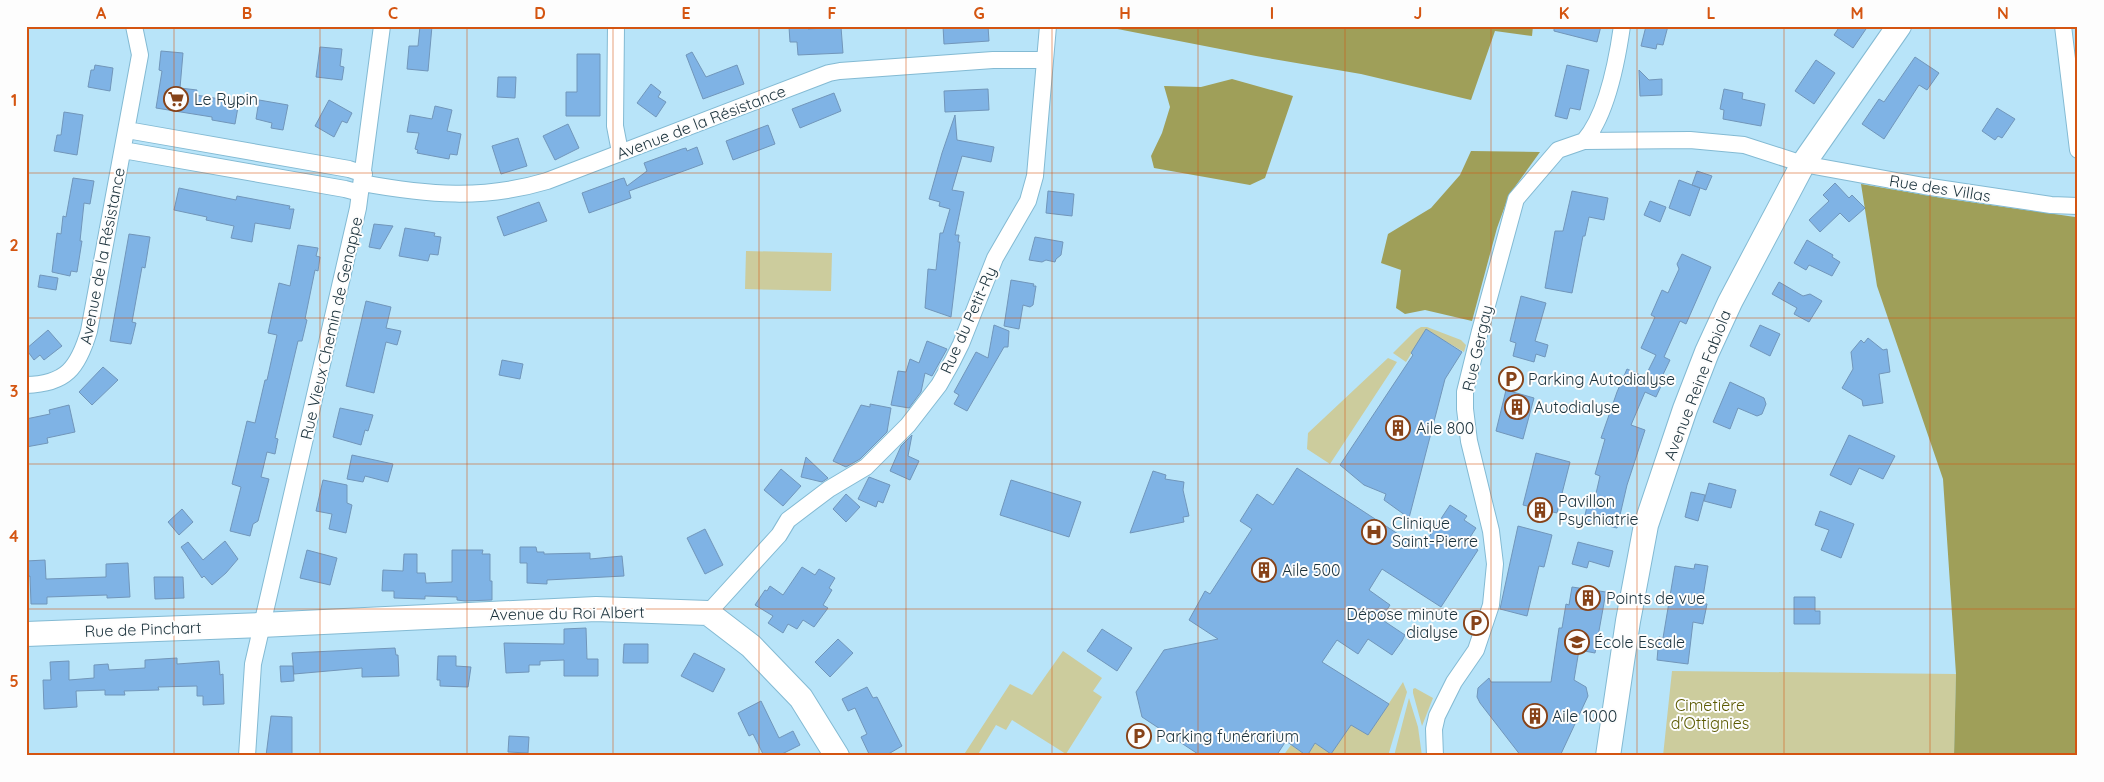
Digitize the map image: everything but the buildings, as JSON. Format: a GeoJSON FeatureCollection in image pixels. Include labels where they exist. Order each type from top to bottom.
{"type":"FeatureCollection","features":[{"type":"Feature","properties":{"kind":"main road","name":"Avenue Reine Fabiola"},"geometry":{"type":"LineString","coordinates":[[1608,756],[1628,621],[1646,525],[1685,408],[1707,352],[1730,302],[1803,164],[1899,26]]}},
{"type":"Feature","properties":{"kind":"main road","name":"Avenue du Roi Albert"},"geometry":{"type":"LineString","coordinates":[[261,626],[596,609],[708,613]]}},
{"type":"Feature","properties":{"kind":"main road"},"geometry":{"type":"LineString","coordinates":[[708,613],[751,646],[801,698],[837,756]]}},
{"type":"Feature","properties":{"kind":"main road","name":"Rue de Pinchart"},"geometry":{"type":"LineString","coordinates":[[26,634],[261,626]]}},
{"type":"Feature","properties":{"kind":"street"},"geometry":{"type":"LineString","coordinates":[[127,130],[140,55],[134,26]]}},
{"type":"Feature","properties":{"kind":"street","name":"Rue Vieux Chemin de Genappe"},"geometry":{"type":"LineString","coordinates":[[248,756],[253,664],[259,645],[261,626],[358,208],[382,26]]}},
{"type":"Feature","properties":{"kind":"street"},"geometry":{"type":"LineString","coordinates":[[616,26],[615,126],[620,152]]}},
{"type":"Feature","properties":{"kind":"street","name":"Rue du Petit-Ry"},"geometry":{"type":"LineString","coordinates":[[708,613],[779,535],[788,520],[829,489],[866,467],[908,425],[939,385],[961,344],[995,258],[1028,201],[1035,176],[1048,26]]}},
{"type":"Feature","properties":{"kind":"street"},"geometry":{"type":"LineString","coordinates":[[1584,141],[1594,130],[1608,92],[1619,50],[1622,26]]}},
{"type":"Feature","properties":{"kind":"street"},"geometry":{"type":"LineString","coordinates":[[2063,26],[2078,150]]}},
{"type":"Feature","properties":{"kind":"street","name":"Avenue de la Résistance"},"geometry":{"type":"LineString","coordinates":[[123,150],[245,170],[439,194],[490,193],[528,187],[547,181],[822,76],[840,71],[993,60],[1044,60]]}},
{"type":"Feature","properties":{"kind":"street","name":"Avenue de la Résistance"},"geometry":{"type":"LineString","coordinates":[[26,385],[44,384],[62,376],[70,371],[82,354],[90,332],[127,130],[349,169],[362,183]]}},
{"type":"Feature","properties":{"kind":"street","name":"Rue Gergay"},"geometry":{"type":"LineString","coordinates":[[1435,756],[1434,729],[1437,716],[1454,682],[1476,650],[1491,606],[1495,564],[1491,532],[1469,441],[1464,409],[1465,392],[1516,199],[1558,150],[1584,141],[1690,140],[1744,145],[1803,164]]}},
{"type":"Feature","properties":{"kind":"street"},"geometry":{"type":"LineString","coordinates":[[245,170],[249,152]]}},
{"type":"Feature","properties":{"kind":"street","name":"Rue des Villas"},"geometry":{"type":"LineString","coordinates":[[1803,164],[2002,198],[2052,205],[2078,206]]}},
{"type":"Feature","properties":{"kind":"green space"},"geometry":{"type":"Polygon","coordinates":[[[746,251],[832,253],[831,291],[745,289],[746,251]]]}},
{"type":"Feature","properties":{"kind":"green space"},"geometry":{"type":"Polygon","coordinates":[[[1421,327],[1427,327],[1461,340],[1466,345],[1464,352],[1426,330],[1406,362],[1393,353],[1421,327]]]}},
{"type":"Feature","properties":{"kind":"green space"},"geometry":{"type":"Polygon","coordinates":[[[1388,358],[1397,362],[1330,464],[1307,449],[1308,433],[1388,358]]]}},
{"type":"Feature","properties":{"kind":"green space"},"geometry":{"type":"Polygon","coordinates":[[[1063,651],[1102,678],[1093,691],[1102,697],[1066,754],[1012,720],[1006,730],[996,725],[977,756],[963,756],[1010,684],[1032,695],[1063,651]]]}},
{"type":"Feature","properties":{"kind":"green space","name":"Cimetière d'Ottignies"},"geometry":{"type":"Polygon","coordinates":[[[1672,671],[1956,674],[1954,756],[1663,756],[1672,671]]]}},
{"type":"Feature","properties":{"kind":"green space"},"geometry":{"type":"Polygon","coordinates":[[[1403,682],[1407,692],[1388,756],[1307,756],[1315,743],[1331,753],[1344,735],[1304,694],[1368,735],[1403,682]]]}},
{"type":"Feature","properties":{"kind":"green space"},"geometry":{"type":"Polygon","coordinates":[[[1415,688],[1433,698],[1422,726],[1413,693],[1415,688]]]}},
{"type":"Feature","properties":{"kind":"green space"},"geometry":{"type":"Polygon","coordinates":[[[1409,698],[1418,727],[1422,756],[1394,756],[1409,698]]]}},
{"type":"Feature","properties":{"kind":"green space"},"geometry":{"type":"Polygon","coordinates":[[[1291,745],[1307,756],[1283,756],[1291,745]]]}},
{"type":"Feature","properties":{"kind":"shaded area"},"geometry":{"type":"Polygon","coordinates":[[[1102,26],[1533,26],[1532,36],[1495,31],[1471,100],[1361,74],[1102,26]]]}},
{"type":"Feature","properties":{"kind":"shaded area"},"geometry":{"type":"Polygon","coordinates":[[[1232,79],[1293,96],[1265,178],[1250,185],[1154,168],[1151,156],[1162,133],[1170,107],[1164,86],[1201,87],[1232,79]]]}},
{"type":"Feature","properties":{"kind":"shaded area"},"geometry":{"type":"Polygon","coordinates":[[[1471,151],[1540,152],[1509,195],[1497,228],[1472,321],[1425,310],[1405,314],[1396,308],[1401,270],[1381,263],[1388,234],[1431,208],[1460,175],[1471,151]]]}},
{"type":"Feature","properties":{"kind":"shaded area"},"geometry":{"type":"Polygon","coordinates":[[[1861,184],[2075,217],[2078,220],[2078,756],[1954,756],[1956,674],[1943,479],[1877,286],[1861,184]]]}},
{"type":"Feature","properties":{"kind":"place","name":"Le Rypin"},"geometry":{"type":"Point","coordinates":[176,99]}},
{"type":"Feature","properties":{"kind":"place","name":"Parking Autodialyse"},"geometry":{"type":"Point","coordinates":[1511,379]}},
{"type":"Feature","properties":{"kind":"place","name":"Autodialyse"},"geometry":{"type":"Point","coordinates":[1517,407]}},
{"type":"Feature","properties":{"kind":"place","name":"Aile 800"},"geometry":{"type":"Point","coordinates":[1398,428]}},
{"type":"Feature","properties":{"kind":"place","name":"Pavillon Psychiatrie"},"geometry":{"type":"Point","coordinates":[1540,510]}},
{"type":"Feature","properties":{"kind":"place","name":"Clinique Saint-Pierre"},"geometry":{"type":"Point","coordinates":[1374,532]}},
{"type":"Feature","properties":{"kind":"place","name":"Aile 500"},"geometry":{"type":"Point","coordinates":[1264,570]}},
{"type":"Feature","properties":{"kind":"place","name":"Points de vue"},"geometry":{"type":"Point","coordinates":[1588,598]}},
{"type":"Feature","properties":{"kind":"place","name":"Dépose minute dialyse"},"geometry":{"type":"Point","coordinates":[1476,623]}},
{"type":"Feature","properties":{"kind":"place","name":"École Escale"},"geometry":{"type":"Point","coordinates":[1577,642]}},
{"type":"Feature","properties":{"kind":"place","name":"Aile 1000"},"geometry":{"type":"Point","coordinates":[1535,716]}},
{"type":"Feature","properties":{"kind":"place","name":"Parking funérarium"},"geometry":{"type":"Point","coordinates":[1139,736]}}]}
